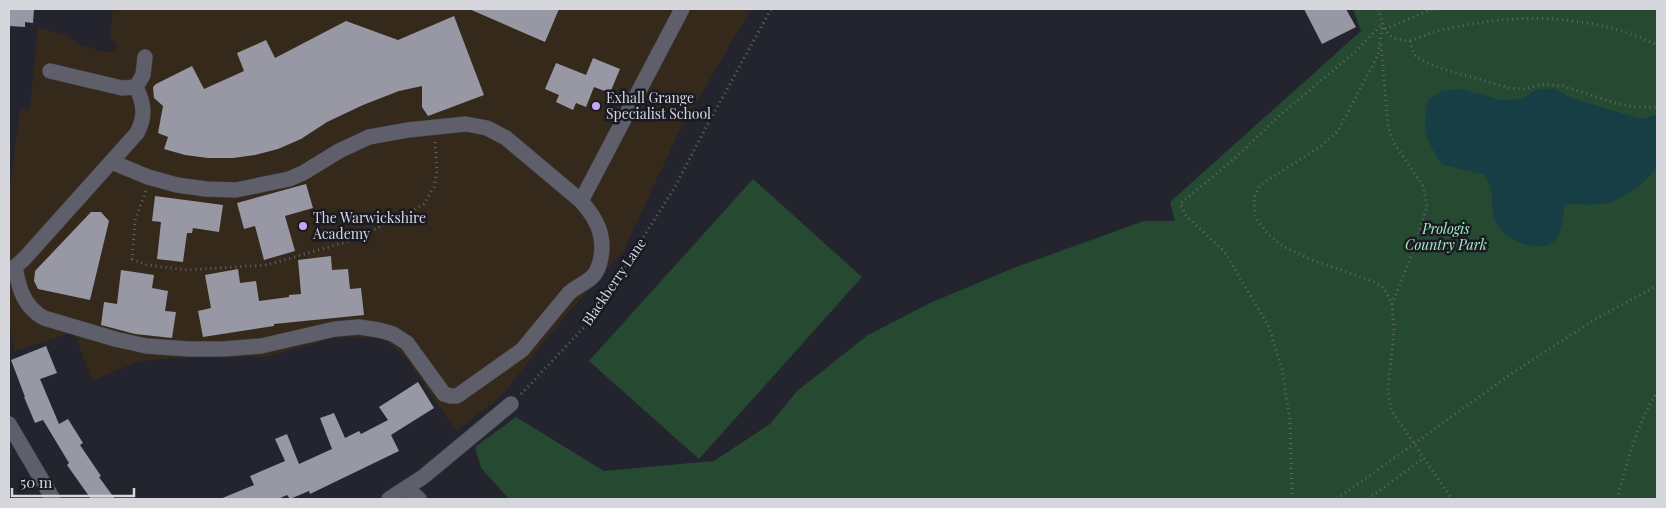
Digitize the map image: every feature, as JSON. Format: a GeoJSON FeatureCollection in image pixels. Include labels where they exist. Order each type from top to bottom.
{"type":"FeatureCollection","features":[{"type":"Feature","properties":{"kind":"street"},"geometry":{"type":"LineString","coordinates":[[581,201],[682,9]]}},
{"type":"Feature","properties":{"kind":"street"},"geometry":{"type":"LineString","coordinates":[[136,87],[143,75],[144,57]]}},
{"type":"Feature","properties":{"kind":"street"},"geometry":{"type":"LineString","coordinates":[[50,71],[122,88],[136,87]]}},
{"type":"Feature","properties":{"kind":"street"},"geometry":{"type":"LineString","coordinates":[[112,162],[148,177],[177,185],[206,189],[236,190],[289,179],[303,173],[339,151],[369,138],[434,126],[466,124],[487,128],[506,138],[581,201],[592,213],[602,238],[601,255],[596,273],[569,293],[522,350],[457,396],[444,394],[407,343],[393,334],[379,330],[359,327],[335,329],[261,346],[189,349],[146,346],[44,318],[35,313],[24,298],[12,268],[24,259],[130,142],[142,125],[144,106],[136,87]]}},
{"type":"Feature","properties":{"kind":"street"},"geometry":{"type":"LineString","coordinates":[[389,499],[407,488],[512,404]]}},
{"type":"Feature","properties":{"kind":"street"},"geometry":{"type":"LineString","coordinates":[[9,424],[53,499]]}},
{"type":"Feature","properties":{"kind":"street"},"geometry":{"type":"LineString","coordinates":[[407,488],[419,499]]}},
{"type":"Feature","properties":{"kind":"path","name":"Blackberry Lane"},"geometry":{"type":"LineString","coordinates":[[512,404],[591,320],[676,187],[703,133],[771,9]]}},
{"type":"Feature","properties":{"kind":"path"},"geometry":{"type":"LineString","coordinates":[[1378,9],[1382,23],[1389,35],[1399,40],[1410,41],[1433,32],[1480,22],[1518,18],[1584,21],[1643,38],[1657,45]]}},
{"type":"Feature","properties":{"kind":"path"},"geometry":{"type":"LineString","coordinates":[[1385,29],[1433,9]]}},
{"type":"Feature","properties":{"kind":"path"},"geometry":{"type":"LineString","coordinates":[[1382,23],[1378,55],[1338,131],[1314,150],[1260,185],[1254,197],[1255,217],[1267,233],[1284,247],[1314,261],[1372,281],[1384,288],[1392,304],[1394,329],[1388,390],[1391,410],[1452,499]]}},
{"type":"Feature","properties":{"kind":"path"},"geometry":{"type":"LineString","coordinates":[[1292,499],[1290,421],[1282,369],[1268,325],[1224,251],[1186,216],[1180,204],[1233,160],[1279,116],[1355,52],[1382,23]]}},
{"type":"Feature","properties":{"kind":"path"},"geometry":{"type":"LineString","coordinates":[[1410,41],[1414,55],[1429,64],[1487,82],[1510,88],[1526,89],[1542,84],[1563,86],[1625,105],[1657,107]]}},
{"type":"Feature","properties":{"kind":"path"},"geometry":{"type":"LineString","coordinates":[[1380,42],[1388,126],[1394,143],[1423,186],[1427,206],[1412,254],[1392,304]]}},
{"type":"Feature","properties":{"kind":"path"},"geometry":{"type":"LineString","coordinates":[[148,177],[146,189],[135,220],[132,259],[147,265],[187,270],[267,265],[356,239],[424,204],[434,187],[437,170],[434,126]]}},
{"type":"Feature","properties":{"kind":"path"},"geometry":{"type":"LineString","coordinates":[[1337,499],[1511,374],[1597,318],[1657,286]]}},
{"type":"Feature","properties":{"kind":"path"},"geometry":{"type":"LineString","coordinates":[[1617,499],[1637,433],[1657,392]]}},
{"type":"Feature","properties":{"kind":"path"},"geometry":{"type":"LineString","coordinates":[[1368,499],[1424,458]]}},
{"type":"Feature","properties":{"kind":"shaded area","name":"The Warwickshire Academy"},"geometry":{"type":"Polygon","coordinates":[[[113,9],[751,9],[679,132],[624,250],[562,320],[501,396],[456,431],[406,358],[383,338],[335,338],[266,357],[175,358],[139,361],[92,381],[74,332],[15,351],[9,325],[9,195],[20,109],[30,109],[38,27],[67,36],[78,44],[104,52],[114,51],[117,45],[110,38],[113,9]]]}},
{"type":"Feature","properties":{"kind":"green space","name":"Prologis Country Park"},"geometry":{"type":"Polygon","coordinates":[[[1353,9],[1657,9],[1657,499],[509,499],[481,468],[475,447],[516,417],[604,471],[714,461],[770,424],[797,391],[868,335],[930,303],[1016,267],[1144,221],[1175,221],[1170,202],[1361,31],[1353,9]]]}},
{"type":"Feature","properties":{"kind":"green space"},"geometry":{"type":"Polygon","coordinates":[[[753,179],[862,277],[699,459],[589,361],[753,179]]]}},
{"type":"Feature","properties":{"kind":"water"},"geometry":{"type":"Polygon","coordinates":[[[1554,88],[1571,98],[1641,119],[1657,115],[1658,162],[1654,171],[1642,183],[1614,201],[1597,204],[1565,204],[1557,238],[1551,244],[1534,246],[1516,241],[1501,230],[1496,223],[1491,189],[1485,175],[1441,164],[1431,147],[1426,133],[1426,111],[1428,100],[1442,91],[1460,89],[1501,100],[1521,99],[1536,90],[1554,88]]]}},
{"type":"Feature","properties":{"kind":"building"},"geometry":{"type":"Polygon","coordinates":[[[9,9],[34,9],[33,23],[25,22],[25,27],[9,26],[9,9]]]}},
{"type":"Feature","properties":{"kind":"building"},"geometry":{"type":"Polygon","coordinates":[[[469,9],[559,9],[545,42],[469,9]]]}},
{"type":"Feature","properties":{"kind":"building"},"geometry":{"type":"Polygon","coordinates":[[[1304,9],[1346,9],[1356,27],[1322,44],[1304,9]]]}},
{"type":"Feature","properties":{"kind":"building"},"geometry":{"type":"Polygon","coordinates":[[[454,16],[484,95],[428,116],[422,107],[422,86],[399,91],[327,122],[301,139],[278,149],[255,155],[233,158],[208,158],[185,155],[164,149],[168,137],[158,133],[163,106],[154,98],[153,87],[192,66],[204,89],[244,71],[237,53],[266,40],[275,58],[346,21],[398,40],[454,16]]]}},
{"type":"Feature","properties":{"kind":"building"},"geometry":{"type":"Polygon","coordinates":[[[593,58],[620,69],[610,93],[594,87],[586,107],[576,103],[573,110],[556,102],[559,95],[545,89],[556,63],[586,75],[593,58]]]}},
{"type":"Feature","properties":{"kind":"building"},"geometry":{"type":"Polygon","coordinates":[[[306,184],[313,208],[285,216],[295,251],[264,260],[255,226],[244,229],[237,203],[306,184]]]}},
{"type":"Feature","properties":{"kind":"building"},"geometry":{"type":"Polygon","coordinates":[[[155,196],[223,205],[219,232],[193,228],[192,233],[187,233],[183,262],[157,259],[161,222],[152,221],[155,196]]]}},
{"type":"Feature","properties":{"kind":"building"},"geometry":{"type":"Polygon","coordinates":[[[91,212],[101,212],[109,221],[90,300],[38,289],[34,281],[35,271],[91,212]]]}},
{"type":"Feature","properties":{"kind":"building"},"geometry":{"type":"Polygon","coordinates":[[[331,256],[332,270],[348,269],[350,289],[361,288],[364,315],[274,324],[274,326],[203,337],[198,311],[211,308],[205,275],[238,269],[240,283],[256,281],[259,301],[289,297],[289,295],[301,294],[298,260],[331,256]]]}},
{"type":"Feature","properties":{"kind":"building"},"geometry":{"type":"Polygon","coordinates":[[[121,270],[154,275],[152,288],[168,291],[165,311],[176,312],[172,338],[135,334],[101,325],[104,302],[117,304],[121,270]]]}},
{"type":"Feature","properties":{"kind":"building"},"geometry":{"type":"Polygon","coordinates":[[[46,346],[57,373],[40,379],[59,424],[68,419],[83,443],[80,445],[115,499],[91,499],[67,465],[69,463],[43,420],[35,423],[11,360],[46,346]]]}},
{"type":"Feature","properties":{"kind":"building"},"geometry":{"type":"Polygon","coordinates":[[[418,382],[434,408],[391,435],[399,451],[310,494],[309,491],[290,499],[287,495],[278,499],[220,499],[254,485],[250,476],[285,461],[275,439],[287,434],[299,464],[332,449],[320,418],[334,413],[345,438],[359,431],[361,434],[388,420],[379,407],[418,382]]]}},
{"type":"Feature","properties":{"kind":"place","name":"Exhall Grange Specialist School"},"geometry":{"type":"Point","coordinates":[596,106]}},
{"type":"Feature","properties":{"kind":"place","name":"The Warwickshire Academy"},"geometry":{"type":"Point","coordinates":[303,226]}}]}
